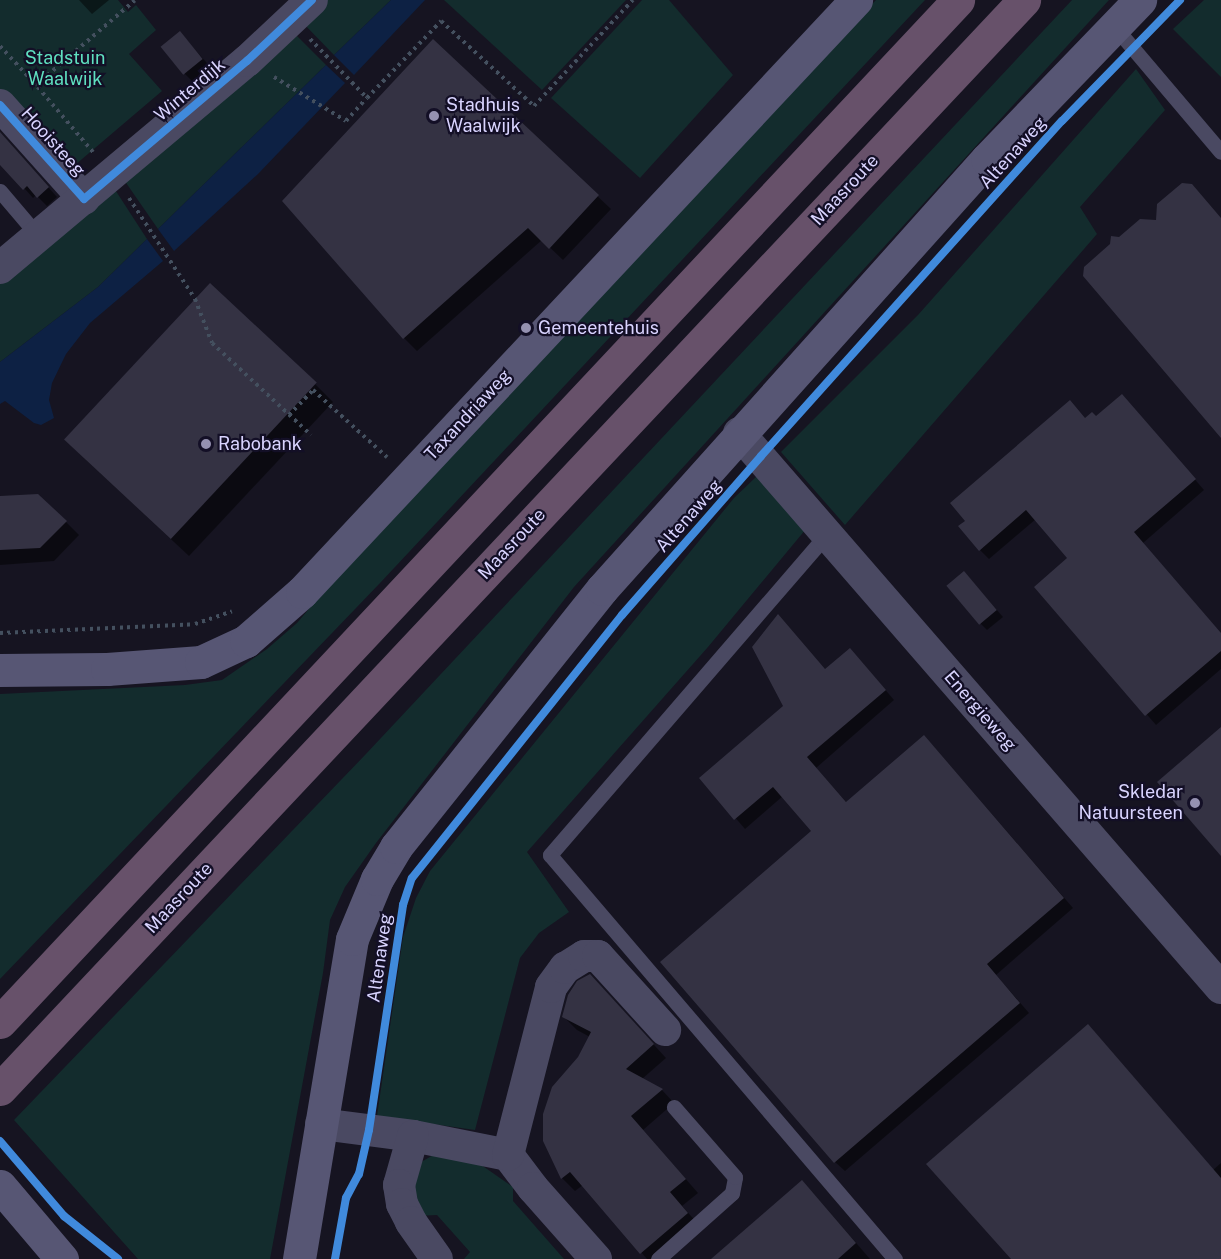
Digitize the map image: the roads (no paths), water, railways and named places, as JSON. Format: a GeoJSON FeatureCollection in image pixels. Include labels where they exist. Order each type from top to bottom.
{"type":"FeatureCollection","features":[{"type":"Feature","properties":{"kind":"highway"},"geometry":{"type":"LineString","coordinates":[[0,1022],[958,0]]}},
{"type":"Feature","properties":{"kind":"highway","name":"Maasroute"},"geometry":{"type":"LineString","coordinates":[[5,1083],[1024,0]]}},
{"type":"Feature","properties":{"kind":"main road","name":"Taxandriaweg"},"geometry":{"type":"LineString","coordinates":[[0,670],[107,669],[190,663],[223,654],[246,642],[310,584],[856,0]]}},
{"type":"Feature","properties":{"kind":"main road","name":"Altenaweg"},"geometry":{"type":"LineString","coordinates":[[299,1259],[352,939],[377,879],[396,847],[602,590],[739,433],[987,159],[1140,0]]}},
{"type":"Feature","properties":{"kind":"main road"},"geometry":{"type":"LineString","coordinates":[[0,1186],[62,1259]]}},
{"type":"Feature","properties":{"kind":"street","name":"Winterdijk"},"geometry":{"type":"LineString","coordinates":[[0,268],[84,200],[247,61],[312,0]]}},
{"type":"Feature","properties":{"kind":"street","name":"Hooisteeg"},"geometry":{"type":"LineString","coordinates":[[0,105],[84,200]]}},
{"type":"Feature","properties":{"kind":"street","name":"Energieweg"},"geometry":{"type":"LineString","coordinates":[[739,433],[1221,988]]}},
{"type":"Feature","properties":{"kind":"street"},"geometry":{"type":"LineString","coordinates":[[508,1155],[551,987],[565,968],[584,956],[598,956],[665,1030]]}},
{"type":"Feature","properties":{"kind":"street"},"geometry":{"type":"LineString","coordinates":[[321,1124],[413,1136],[508,1155],[533,1188],[596,1259]]}},
{"type":"Feature","properties":{"kind":"street"},"geometry":{"type":"LineString","coordinates":[[413,1136],[399,1185],[402,1203],[411,1222],[437,1259]]}},
{"type":"Feature","properties":{"kind":"lane"},"geometry":{"type":"LineString","coordinates":[[1114,26],[1221,152]]}},
{"type":"Feature","properties":{"kind":"lane"},"geometry":{"type":"LineString","coordinates":[[0,191],[39,237]]}},
{"type":"Feature","properties":{"kind":"lane"},"geometry":{"type":"LineString","coordinates":[[827,534],[550,855],[895,1259]]}},
{"type":"Feature","properties":{"kind":"lane"},"geometry":{"type":"LineString","coordinates":[[658,1259],[732,1193],[735,1177],[674,1107]]}},
{"type":"Feature","properties":{"kind":"water"},"geometry":{"type":"Polygon","coordinates":[[[391,0],[425,0],[354,75],[334,55],[391,0]]]}},
{"type":"Feature","properties":{"kind":"water"},"geometry":{"type":"Polygon","coordinates":[[[326,65],[345,83],[258,174],[174,251],[158,229],[326,65]]]}},
{"type":"Feature","properties":{"kind":"water"},"geometry":{"type":"Polygon","coordinates":[[[147,239],[163,261],[90,323],[66,354],[52,383],[49,400],[54,418],[41,425],[34,423],[5,401],[0,404],[0,362],[98,287],[147,239]]]}},
{"type":"Feature","properties":{"kind":"place","name":"Stadhuis Waalwijk"},"geometry":{"type":"Point","coordinates":[434,116]}},
{"type":"Feature","properties":{"kind":"place","name":"Gemeentehuis"},"geometry":{"type":"Point","coordinates":[526,328]}},
{"type":"Feature","properties":{"kind":"place","name":"Rabobank"},"geometry":{"type":"Point","coordinates":[206,444]}},
{"type":"Feature","properties":{"kind":"place","name":"Skledar Natuursteen"},"geometry":{"type":"Point","coordinates":[1195,803]}},
{"type":"Feature","properties":{"kind":"park label","name":"Stadstuin Waalwijk"},"geometry":{"type":"Point","coordinates":[65,69]}}]}
